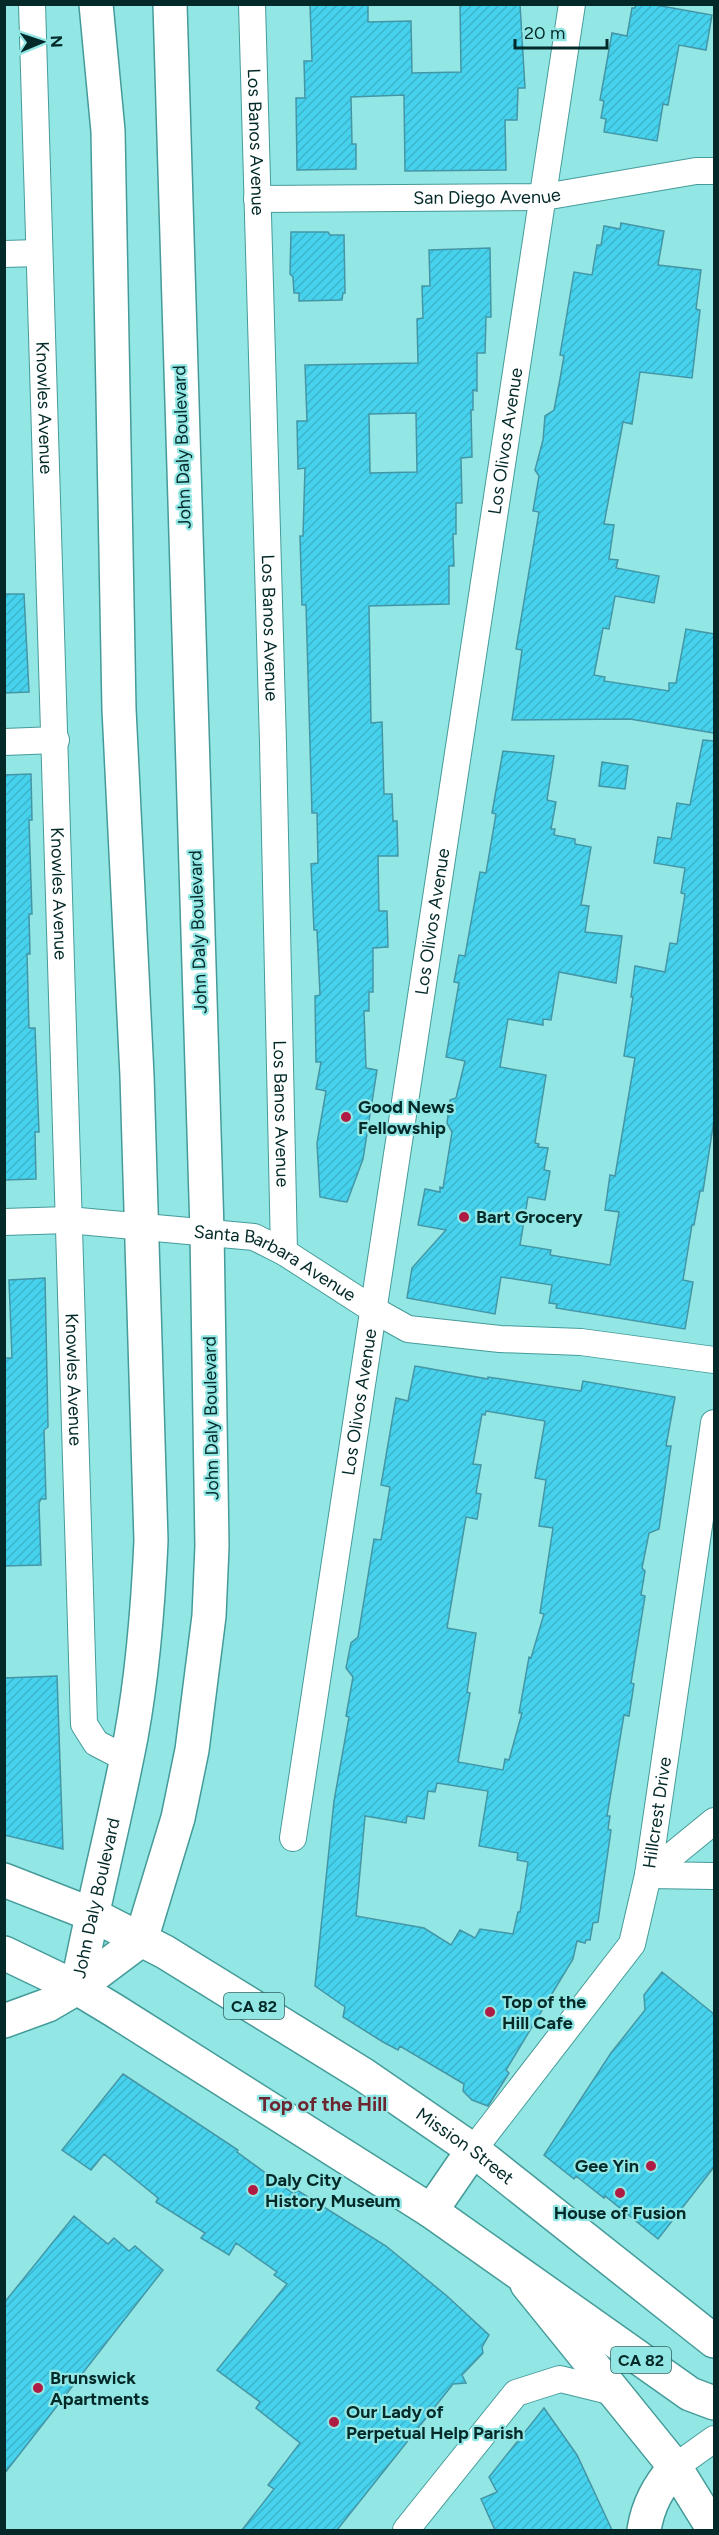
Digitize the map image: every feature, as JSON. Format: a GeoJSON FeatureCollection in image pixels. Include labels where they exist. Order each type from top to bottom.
{"type":"FeatureCollection","features":[{"type":"Feature","properties":{"kind":"main road","name":"John Daly Boulevard"},"geometry":{"type":"LineString","coordinates":[[77,1988],[126,1759],[148,1611],[151,1541],[137,1076],[119,709],[108,131],[96,4]]}},
{"type":"Feature","properties":{"kind":"main road","name":"John Daly Boulevard"},"geometry":{"type":"LineString","coordinates":[[77,1988],[141,1940],[178,1818],[192,1750],[209,1616],[213,1478],[170,4]]}},
{"type":"Feature","properties":{"kind":"main road","name":"Mission Street"},"geometry":{"type":"LineString","coordinates":[[4,1880],[91,1914],[141,1940],[199,1972],[344,2062],[473,2150],[714,2341]]}},
{"type":"Feature","properties":{"kind":"main road","name":"CA 82"},"geometry":{"type":"LineString","coordinates":[[4,1953],[77,1988],[431,2211],[526,2283],[690,2394],[714,2403]]}},
{"type":"Feature","properties":{"kind":"main road"},"geometry":{"type":"LineString","coordinates":[[4,2021],[48,2005],[77,1988]]}},
{"type":"Feature","properties":{"kind":"main road"},"geometry":{"type":"LineString","coordinates":[[431,2211],[473,2150]]}},
{"type":"Feature","properties":{"kind":"main road"},"geometry":{"type":"LineString","coordinates":[[526,2283],[675,2467],[714,2530]]}},
{"type":"Feature","properties":{"kind":"main road"},"geometry":{"type":"LineString","coordinates":[[644,2530],[647,2509],[660,2485],[675,2467]]}},
{"type":"Feature","properties":{"kind":"street","name":"Knowles Avenue"},"geometry":{"type":"LineString","coordinates":[[32,4],[84,1724],[96,1743],[126,1759]]}},
{"type":"Feature","properties":{"kind":"street","name":"Los Banos Avenue"},"geometry":{"type":"LineString","coordinates":[[252,4],[273,743],[284,1252]]}},
{"type":"Feature","properties":{"kind":"street","name":"Los Olivos Avenue"},"geometry":{"type":"LineString","coordinates":[[293,1838],[572,4]]}},
{"type":"Feature","properties":{"kind":"street","name":"San Diego Avenue"},"geometry":{"type":"LineString","coordinates":[[257,199],[544,197],[696,171],[714,171]]}},
{"type":"Feature","properties":{"kind":"street"},"geometry":{"type":"LineString","coordinates":[[4,254],[39,253]]}},
{"type":"Feature","properties":{"kind":"street"},"geometry":{"type":"LineString","coordinates":[[4,742],[56,740]]}},
{"type":"Feature","properties":{"kind":"street","name":"Santa Barbara Avenue"},"geometry":{"type":"LineString","coordinates":[[4,1222],[68,1220],[254,1237],[284,1252],[408,1329],[500,1339],[581,1342],[714,1360]]}},
{"type":"Feature","properties":{"kind":"street","name":"Hillcrest Drive"},"geometry":{"type":"LineString","coordinates":[[473,2150],[632,1944],[648,1875],[714,1423]]}},
{"type":"Feature","properties":{"kind":"street"},"geometry":{"type":"LineString","coordinates":[[648,1875],[714,1821]]}},
{"type":"Feature","properties":{"kind":"street"},"geometry":{"type":"LineString","coordinates":[[648,1875],[714,1876]]}},
{"type":"Feature","properties":{"kind":"street"},"geometry":{"type":"LineString","coordinates":[[406,2530],[516,2392],[560,2379],[617,2393]]}},
{"type":"Feature","properties":{"kind":"street"},"geometry":{"type":"LineString","coordinates":[[675,2467],[714,2439]]}},
{"type":"Feature","properties":{"kind":"building"},"geometry":{"type":"Polygon","coordinates":[[[310,4],[368,4],[368,22],[411,21],[412,73],[461,72],[460,4],[520,4],[525,88],[518,88],[517,120],[505,120],[506,170],[405,171],[404,95],[351,97],[352,144],[356,144],[356,169],[297,170],[296,98],[305,98],[304,61],[312,61],[310,4]]]}},
{"type":"Feature","properties":{"kind":"building"},"geometry":{"type":"Polygon","coordinates":[[[636,4],[650,4],[712,15],[706,50],[679,45],[668,105],[663,104],[657,141],[604,132],[606,119],[601,118],[604,101],[600,100],[612,33],[627,36],[632,8],[635,8],[636,4]]]}},
{"type":"Feature","properties":{"kind":"building"},"geometry":{"type":"Polygon","coordinates":[[[621,223],[664,231],[658,265],[701,270],[696,309],[700,310],[692,378],[640,372],[632,424],[623,422],[604,524],[614,525],[609,559],[618,560],[616,568],[659,576],[654,603],[615,596],[609,629],[603,628],[594,675],[605,677],[604,681],[669,691],[669,683],[676,683],[686,629],[714,634],[714,733],[630,719],[512,720],[522,650],[516,649],[539,512],[533,511],[539,476],[535,470],[543,440],[545,416],[554,410],[564,356],[560,355],[574,272],[592,275],[597,245],[601,245],[604,226],[620,229],[621,223]]]}},
{"type":"Feature","properties":{"kind":"building"},"geometry":{"type":"Polygon","coordinates":[[[291,232],[328,232],[330,235],[344,235],[345,293],[343,293],[342,300],[299,301],[299,293],[294,293],[293,277],[290,274],[291,232]]]}},
{"type":"Feature","properties":{"kind":"building"},"geometry":{"type":"Polygon","coordinates":[[[490,248],[491,317],[486,317],[485,353],[477,353],[477,391],[473,390],[473,410],[471,410],[472,457],[461,458],[462,503],[456,503],[456,534],[453,534],[454,566],[449,566],[449,604],[369,606],[371,723],[382,722],[384,794],[392,794],[393,821],[397,821],[398,856],[378,856],[379,911],[387,911],[388,947],[373,948],[373,992],[369,992],[369,1011],[364,1011],[366,1068],[377,1070],[363,1159],[347,1202],[320,1197],[317,1143],[326,1091],[316,1089],[321,1062],[316,1062],[315,996],[320,995],[311,864],[318,863],[317,813],[312,813],[306,605],[302,605],[300,536],[303,536],[305,468],[298,469],[297,421],[307,421],[305,365],[418,363],[417,319],[423,318],[422,286],[430,286],[429,250],[490,248]],[[416,413],[369,414],[370,473],[417,472],[416,413]]]}},
{"type":"Feature","properties":{"kind":"building"},"geometry":{"type":"Polygon","coordinates":[[[4,594],[24,594],[29,692],[4,693],[4,594]]]}},
{"type":"Feature","properties":{"kind":"building"},"geometry":{"type":"Polygon","coordinates":[[[703,740],[714,741],[714,1120],[703,1191],[700,1191],[694,1225],[692,1225],[683,1280],[693,1282],[685,1329],[556,1308],[557,1304],[549,1303],[552,1285],[501,1277],[495,1314],[407,1298],[412,1268],[446,1230],[418,1225],[425,1189],[440,1192],[440,1187],[443,1188],[452,1132],[447,1123],[450,1100],[456,1098],[465,1061],[446,1057],[459,983],[454,982],[459,955],[465,956],[480,872],[486,873],[496,814],[492,813],[503,751],[554,756],[547,800],[556,802],[551,829],[555,829],[554,835],[575,839],[575,844],[591,847],[581,905],[589,906],[585,932],[622,936],[616,983],[559,972],[551,1020],[543,1019],[543,1025],[508,1019],[500,1067],[546,1075],[535,1143],[539,1144],[538,1147],[548,1148],[544,1170],[550,1171],[545,1200],[528,1197],[520,1245],[551,1250],[550,1255],[610,1265],[619,1212],[605,1210],[610,1175],[615,1176],[635,1058],[624,1056],[635,966],[665,972],[670,943],[677,944],[685,894],[681,893],[685,868],[654,863],[658,837],[671,839],[677,803],[690,805],[703,740]]]}},
{"type":"Feature","properties":{"kind":"building"},"geometry":{"type":"Polygon","coordinates":[[[602,762],[628,766],[625,789],[599,786],[602,762]]]}},
{"type":"Feature","properties":{"kind":"building"},"geometry":{"type":"Polygon","coordinates":[[[31,774],[32,820],[29,820],[32,914],[29,914],[30,954],[27,954],[29,1028],[35,1028],[39,1132],[35,1132],[36,1179],[4,1180],[4,775],[31,774]]]}},
{"type":"Feature","properties":{"kind":"building"},"geometry":{"type":"Polygon","coordinates":[[[45,1278],[48,1427],[44,1430],[46,1499],[41,1499],[39,1503],[41,1565],[4,1566],[4,1358],[12,1358],[9,1280],[45,1278]]]}},
{"type":"Feature","properties":{"kind":"building"},"geometry":{"type":"Polygon","coordinates":[[[415,1366],[488,1379],[488,1377],[581,1391],[583,1381],[675,1397],[666,1446],[671,1446],[659,1529],[649,1533],[642,1568],[645,1571],[641,1595],[645,1596],[631,1683],[634,1684],[629,1716],[624,1715],[607,1816],[610,1816],[608,1829],[611,1830],[598,1922],[593,1923],[590,1940],[586,1940],[585,1943],[577,1941],[573,1959],[506,2070],[509,2073],[488,2106],[472,2100],[463,2091],[464,2084],[400,2046],[398,2050],[383,2042],[343,2017],[345,2007],[315,1986],[334,1801],[349,1717],[346,1716],[353,1677],[346,1668],[351,1643],[358,1637],[374,1539],[381,1540],[390,1487],[381,1485],[396,1398],[408,1401],[415,1366]],[[486,1411],[485,1415],[482,1414],[473,1464],[481,1465],[476,1493],[481,1494],[477,1519],[466,1517],[447,1628],[476,1633],[467,1692],[470,1693],[458,1762],[503,1770],[505,1759],[509,1760],[522,1713],[519,1713],[529,1657],[531,1658],[544,1614],[540,1613],[553,1528],[539,1526],[546,1480],[535,1478],[545,1421],[486,1411]],[[437,1783],[435,1792],[428,1791],[424,1819],[407,1816],[406,1823],[365,1816],[356,1916],[424,1928],[451,1945],[460,1930],[475,1938],[480,1929],[513,1934],[518,1912],[520,1912],[528,1862],[517,1860],[518,1853],[479,1846],[488,1791],[437,1783]]]}},
{"type":"Feature","properties":{"kind":"building"},"geometry":{"type":"Polygon","coordinates":[[[57,1676],[63,1849],[4,1835],[4,1678],[57,1676]]]}},
{"type":"Feature","properties":{"kind":"building"},"geometry":{"type":"Polygon","coordinates":[[[662,1972],[714,2014],[714,2167],[658,2239],[605,2196],[604,2198],[576,2176],[574,2179],[544,2155],[611,2053],[645,2010],[644,1995],[662,1972]]]}},
{"type":"Feature","properties":{"kind":"building"},"geometry":{"type":"Polygon","coordinates":[[[123,2074],[238,2150],[237,2152],[294,2194],[297,2190],[386,2246],[447,2296],[489,2335],[482,2347],[483,2353],[462,2375],[466,2383],[453,2384],[337,2530],[242,2530],[274,2489],[268,2485],[300,2443],[256,2408],[260,2402],[217,2370],[287,2284],[274,2275],[277,2272],[236,2243],[229,2255],[201,2238],[205,2233],[156,2202],[158,2198],[104,2154],[91,2170],[62,2150],[123,2074]]]}},
{"type":"Feature","properties":{"kind":"building","name":"Brunswick Apartments"},"geometry":{"type":"Polygon","coordinates":[[[74,2216],[108,2244],[114,2238],[129,2251],[135,2246],[163,2270],[4,2474],[4,2303],[74,2216]]]}},
{"type":"Feature","properties":{"kind":"building"},"geometry":{"type":"Polygon","coordinates":[[[544,2408],[577,2455],[612,2530],[495,2530],[481,2499],[497,2492],[489,2477],[544,2408]]]}},
{"type":"Feature","properties":{"kind":"place","name":"Good News Fellowship"},"geometry":{"type":"Point","coordinates":[346,1117]}},
{"type":"Feature","properties":{"kind":"place","name":"Bart Grocery"},"geometry":{"type":"Point","coordinates":[464,1217]}},
{"type":"Feature","properties":{"kind":"place","name":"Top of the Hill Cafe"},"geometry":{"type":"Point","coordinates":[490,2012]}},
{"type":"Feature","properties":{"kind":"place","name":"Gee Yin"},"geometry":{"type":"Point","coordinates":[651,2166]}},
{"type":"Feature","properties":{"kind":"place","name":"Daly City History Museum"},"geometry":{"type":"Point","coordinates":[253,2190]}},
{"type":"Feature","properties":{"kind":"place","name":"House of Fusion"},"geometry":{"type":"Point","coordinates":[620,2193]}},
{"type":"Feature","properties":{"kind":"place","name":"Brunswick Apartments"},"geometry":{"type":"Point","coordinates":[38,2388]}},
{"type":"Feature","properties":{"kind":"place","name":"Our Lady of Perpetual Help Parish"},"geometry":{"type":"Point","coordinates":[334,2422]}},
{"type":"Feature","properties":{"kind":"district","name":"Top of the Hill"},"geometry":{"type":"Point","coordinates":[323,2104]}}]}
